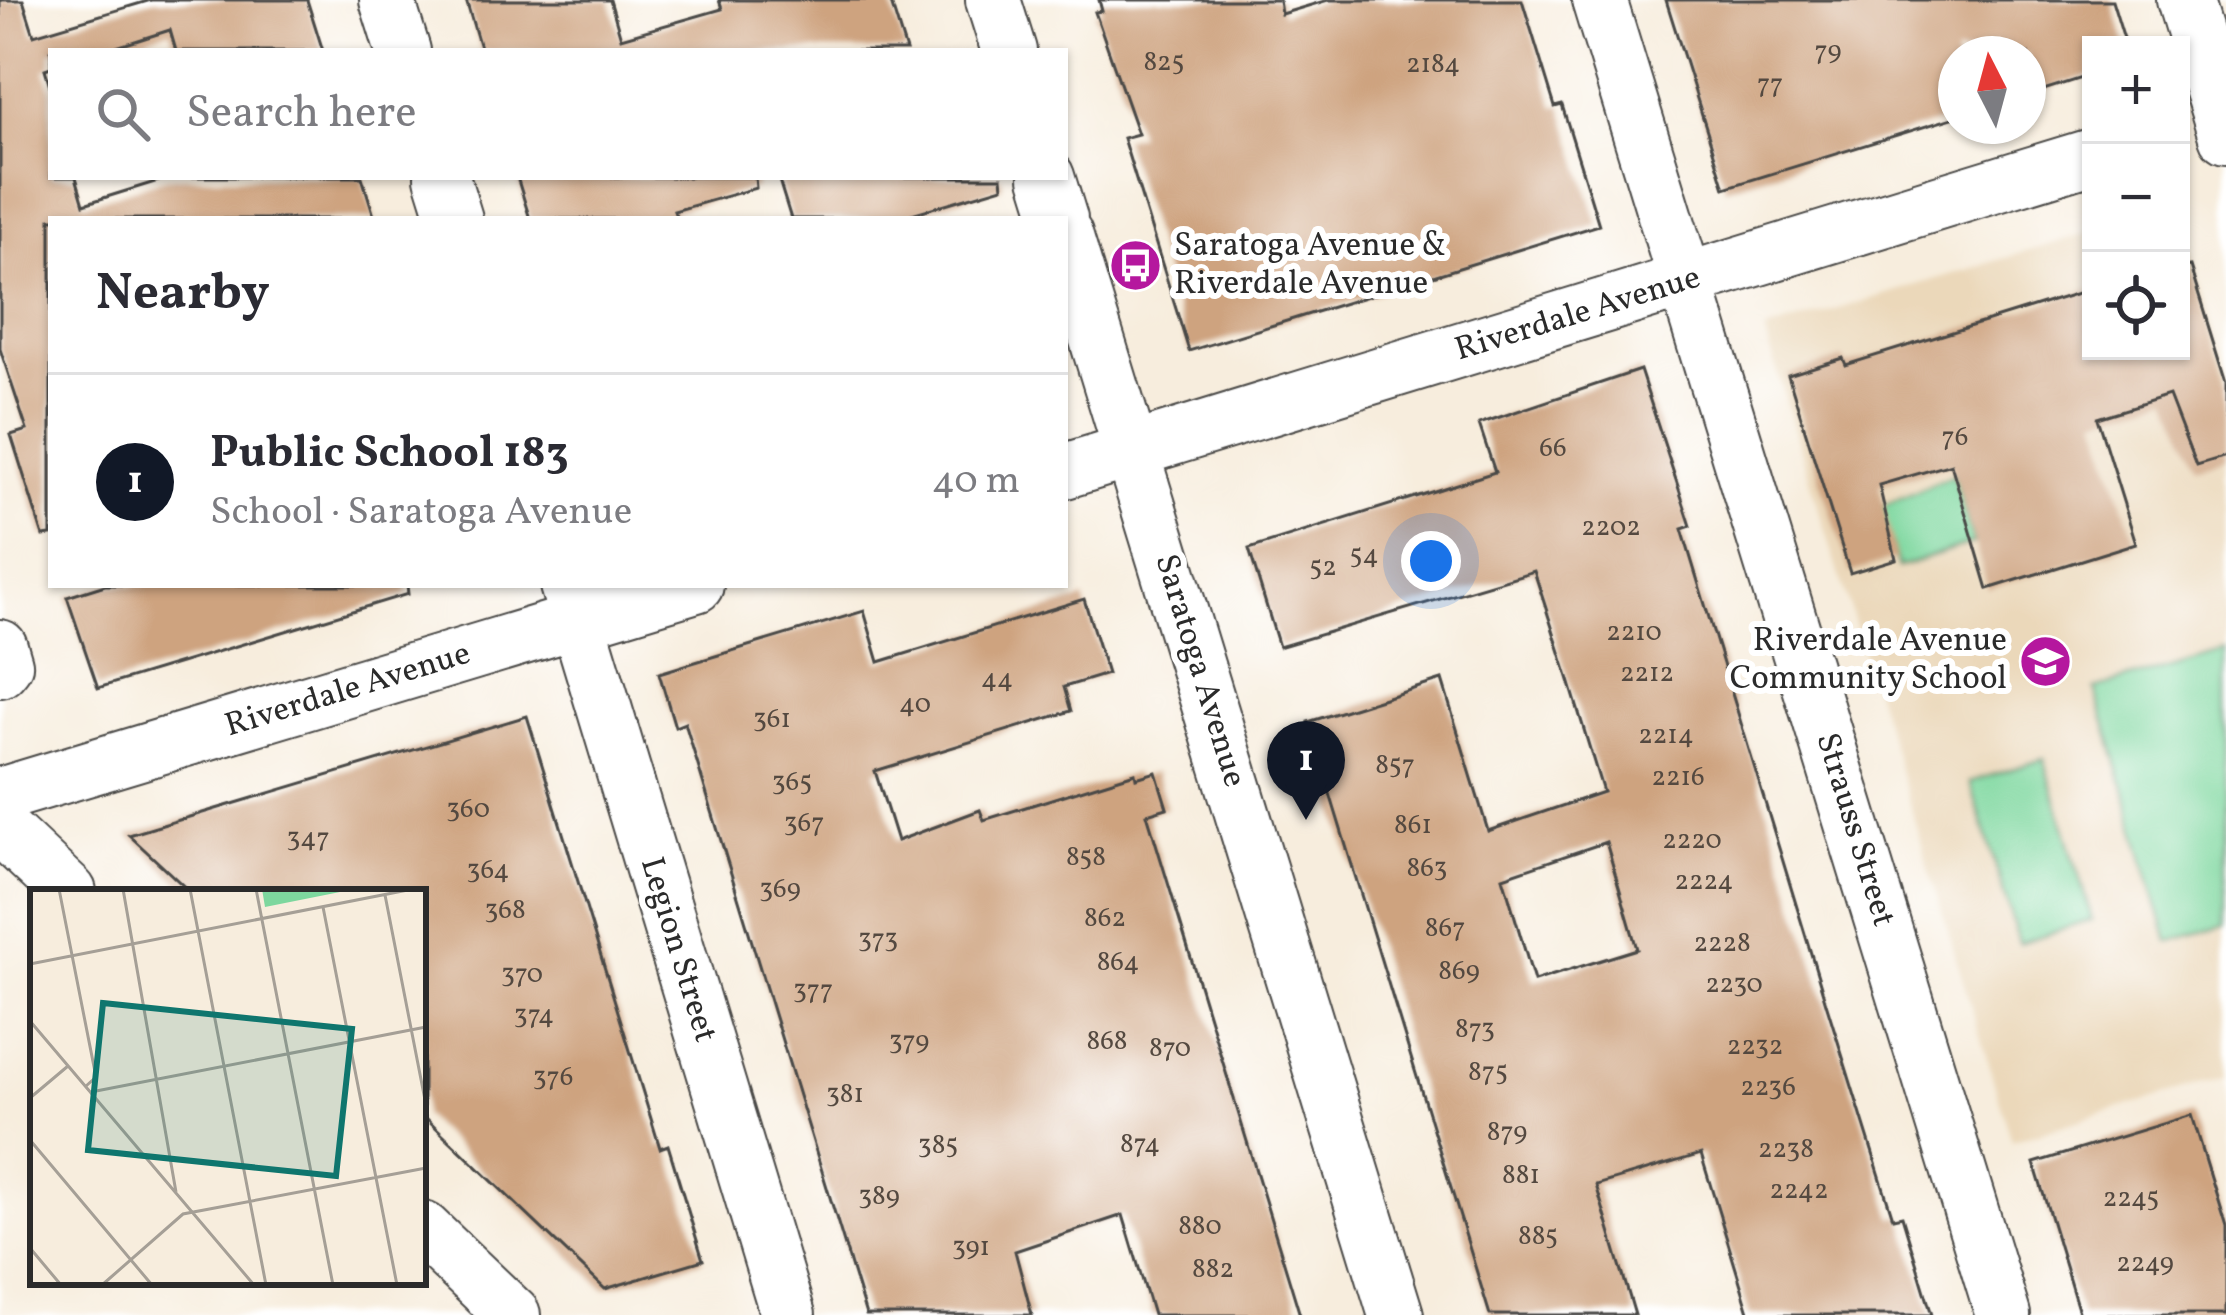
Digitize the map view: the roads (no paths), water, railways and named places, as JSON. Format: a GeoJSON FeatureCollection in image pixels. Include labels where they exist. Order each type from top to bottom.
{"type":"FeatureCollection","features":[{"type":"Feature","properties":{"kind":"street"},"geometry":{"type":"LineString","coordinates":[[387,0],[402,48]]}},
{"type":"Feature","properties":{"kind":"street"},"geometry":{"type":"LineString","coordinates":[[993,0],[1008,48]]}},
{"type":"Feature","properties":{"kind":"street","name":"Strauss Street"},"geometry":{"type":"LineString","coordinates":[[1599,0],[2003,1315]]}},
{"type":"Feature","properties":{"kind":"street"},"geometry":{"type":"LineString","coordinates":[[2184,0],[2213,124]]}},
{"type":"Feature","properties":{"kind":"street","name":"Riverdale Avenue"},"geometry":{"type":"LineString","coordinates":[[1068,470],[2082,159]]}},
{"type":"Feature","properties":{"kind":"street"},"geometry":{"type":"LineString","coordinates":[[443,180],[454,216]]}},
{"type":"Feature","properties":{"kind":"street"},"geometry":{"type":"LineString","coordinates":[[1048,180],[1059,216]]}},
{"type":"Feature","properties":{"kind":"street","name":"Saratoga Avenue"},"geometry":{"type":"LineString","coordinates":[[1068,245],[1396,1315]]}},
{"type":"Feature","properties":{"kind":"street","name":"Riverdale Avenue"},"geometry":{"type":"LineString","coordinates":[[0,795],[573,604],[677,588]]}},
{"type":"Feature","properties":{"kind":"street","name":"Legion Street"},"geometry":{"type":"LineString","coordinates":[[573,604],[788,1315]]}},
{"type":"Feature","properties":{"kind":"street"},"geometry":{"type":"LineString","coordinates":[[0,826],[66,889]]}},
{"type":"Feature","properties":{"kind":"street"},"geometry":{"type":"LineString","coordinates":[[426,1232],[513,1315]]}},
{"type":"Feature","properties":{"kind":"place","name":"Saratoga Avenue & Riverdale Avenue"},"geometry":{"type":"Point","coordinates":[1135,266]}},
{"type":"Feature","properties":{"kind":"place","name":"Riverdale Avenue Community School"},"geometry":{"type":"Point","coordinates":[2046,661]}},
{"type":"Feature","properties":{"kind":"place","name":"Public School 183"},"geometry":{"type":"Point","coordinates":[1306,820]}}]}
